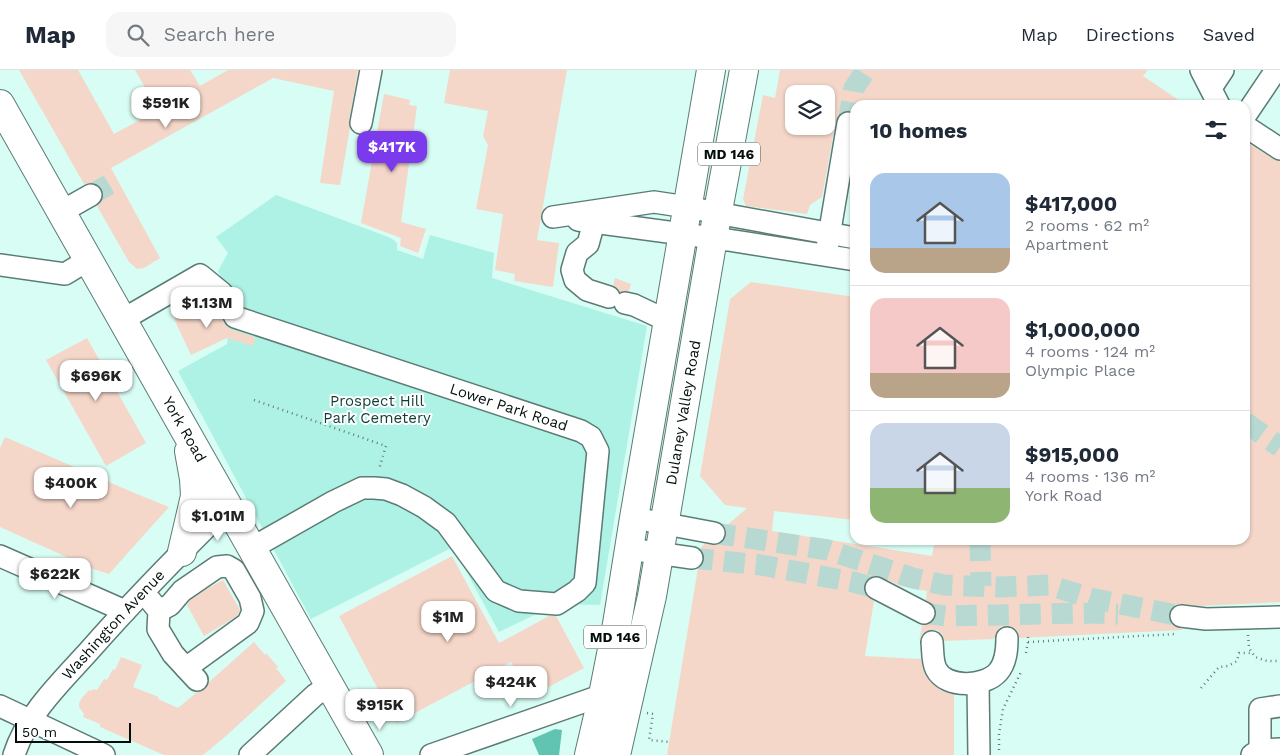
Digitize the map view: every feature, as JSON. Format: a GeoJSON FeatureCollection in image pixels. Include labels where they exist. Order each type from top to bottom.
{"type":"FeatureCollection","features":[{"type":"Feature","properties":{"kind":"main road","name":"Dulaney Valley Road"},"geometry":{"type":"LineString","coordinates":[[589,755],[617,624],[711,70]]}},
{"type":"Feature","properties":{"kind":"main road","name":"Dulaney Valley Road"},"geometry":{"type":"LineString","coordinates":[[616,755],[660,554],[715,225],[744,70]]}},
{"type":"Feature","properties":{"kind":"main road","name":"York Road"},"geometry":{"type":"LineString","coordinates":[[0,104],[369,755]]}},
{"type":"Feature","properties":{"kind":"main road"},"geometry":{"type":"LineString","coordinates":[[182,552],[195,496],[194,479],[184,430]]}},
{"type":"Feature","properties":{"kind":"street"},"geometry":{"type":"LineString","coordinates":[[361,123],[370,70]]}},
{"type":"Feature","properties":{"kind":"street"},"geometry":{"type":"LineString","coordinates":[[1210,88],[1223,70]]}},
{"type":"Feature","properties":{"kind":"street"},"geometry":{"type":"LineString","coordinates":[[1250,109],[1276,70]]}},
{"type":"Feature","properties":{"kind":"street"},"geometry":{"type":"LineString","coordinates":[[826,255],[848,123]]}},
{"type":"Feature","properties":{"kind":"street"},"geometry":{"type":"LineString","coordinates":[[1250,128],[1277,141]]}},
{"type":"Feature","properties":{"kind":"street"},"geometry":{"type":"LineString","coordinates":[[62,212],[90,195]]}},
{"type":"Feature","properties":{"kind":"street"},"geometry":{"type":"LineString","coordinates":[[850,237],[830,233],[715,225],[683,234],[553,217],[654,202],[687,207],[715,225],[826,255],[850,259]]}},
{"type":"Feature","properties":{"kind":"street"},"geometry":{"type":"LineString","coordinates":[[594,222],[588,244],[577,252],[572,270],[575,280],[586,290],[617,300],[668,321]]}},
{"type":"Feature","properties":{"kind":"street"},"geometry":{"type":"LineString","coordinates":[[0,265],[65,274],[88,260]]}},
{"type":"Feature","properties":{"kind":"street","name":"Lower Park Road"},"geometry":{"type":"LineString","coordinates":[[122,320],[200,275],[222,293],[235,317],[581,431],[591,438],[598,451],[585,583],[577,591],[556,604],[519,601],[496,591],[446,523],[424,506],[402,495],[386,489],[374,488]]}},
{"type":"Feature","properties":{"kind":"street"},"geometry":{"type":"LineString","coordinates":[[252,548],[333,502],[362,488],[374,488]]}},
{"type":"Feature","properties":{"kind":"street","name":"Washington Avenue"},"geometry":{"type":"LineString","coordinates":[[14,755],[17,745],[31,720],[46,698],[143,592],[228,506]]}},
{"type":"Feature","properties":{"kind":"street"},"geometry":{"type":"LineString","coordinates":[[634,518],[714,533]]}},
{"type":"Feature","properties":{"kind":"street"},"geometry":{"type":"LineString","coordinates":[[629,549],[692,558]]}},
{"type":"Feature","properties":{"kind":"street"},"geometry":{"type":"LineString","coordinates":[[0,556],[125,611]]}},
{"type":"Feature","properties":{"kind":"street"},"geometry":{"type":"LineString","coordinates":[[143,592],[159,611],[158,629],[173,654],[192,674],[248,623],[253,611],[250,598],[234,570],[227,566],[217,568],[182,591],[170,605],[159,611]]}},
{"type":"Feature","properties":{"kind":"street"},"geometry":{"type":"LineString","coordinates":[[876,588],[924,612]]}},
{"type":"Feature","properties":{"kind":"street"},"geometry":{"type":"LineString","coordinates":[[1182,625],[1206,619],[1280,617]]}},
{"type":"Feature","properties":{"kind":"street"},"geometry":{"type":"LineString","coordinates":[[932,642],[933,661],[936,670],[945,678],[966,684],[990,679],[999,672],[1007,653],[1017,638]]}},
{"type":"Feature","properties":{"kind":"street"},"geometry":{"type":"LineString","coordinates":[[978,683],[979,755]]}},
{"type":"Feature","properties":{"kind":"street"},"geometry":{"type":"LineString","coordinates":[[250,755],[316,695],[330,685]]}},
{"type":"Feature","properties":{"kind":"street"},"geometry":{"type":"LineString","coordinates":[[430,755],[603,695]]}},
{"type":"Feature","properties":{"kind":"street"},"geometry":{"type":"LineString","coordinates":[[0,706],[104,755]]}},
{"type":"Feature","properties":{"kind":"street"},"geometry":{"type":"LineString","coordinates":[[1264,751],[1260,709],[1280,706]]}},
{"type":"Feature","properties":{"kind":"path"},"geometry":{"type":"LineString","coordinates":[[254,400],[386,446],[374,488]]}},
{"type":"Feature","properties":{"kind":"path"},"geometry":{"type":"LineString","coordinates":[[1017,638],[1028,642],[1182,625]]}},
{"type":"Feature","properties":{"kind":"path"},"geometry":{"type":"LineString","coordinates":[[1256,634],[1248,634],[1249,648],[1255,657],[1267,661],[1280,661]]}},
{"type":"Feature","properties":{"kind":"path"},"geometry":{"type":"LineString","coordinates":[[1025,657],[1028,642]]}},
{"type":"Feature","properties":{"kind":"path"},"geometry":{"type":"LineString","coordinates":[[1201,688],[1219,667],[1228,666],[1237,661],[1239,653],[1252,653]]}},
{"type":"Feature","properties":{"kind":"path"},"geometry":{"type":"LineString","coordinates":[[998,755],[1003,709],[1021,674],[1023,665]]}},
{"type":"Feature","properties":{"kind":"path"},"geometry":{"type":"LineString","coordinates":[[646,713],[653,714],[649,740],[669,742]]}},
{"type":"Feature","properties":{"kind":"green space","name":"Prospect Hill Park Cemetery"},"geometry":{"type":"Polygon","coordinates":[[[276,195],[391,238],[397,243],[397,250],[423,259],[430,235],[494,253],[492,278],[647,326],[600,605],[557,604],[499,632],[453,547],[311,619],[178,371],[227,344],[233,301],[218,271],[228,253],[216,237],[276,195]]]}},
{"type":"Feature","properties":{"kind":"green space"},"geometry":{"type":"Polygon","coordinates":[[[555,729],[562,730],[559,755],[539,755],[532,739],[555,729]]]}},
{"type":"Feature","properties":{"kind":"building"},"geometry":{"type":"Polygon","coordinates":[[[19,70],[78,70],[114,134],[158,110],[135,70],[190,70],[200,86],[228,70],[358,70],[340,185],[320,183],[334,91],[273,78],[111,168],[160,258],[144,268],[137,269],[129,262],[97,206],[103,196],[102,188],[92,183],[84,184],[19,70]]]}},
{"type":"Feature","properties":{"kind":"building"},"geometry":{"type":"Polygon","coordinates":[[[450,70],[567,70],[537,240],[559,243],[553,287],[514,281],[515,274],[495,270],[503,214],[476,209],[488,145],[483,136],[488,111],[444,103],[450,70]]]}},
{"type":"Feature","properties":{"kind":"building"},"geometry":{"type":"Polygon","coordinates":[[[780,70],[1148,70],[1143,76],[1179,100],[850,100],[850,111],[839,115],[835,126],[835,85],[785,85],[785,135],[833,135],[822,197],[810,205],[807,214],[746,206],[743,199],[763,95],[775,98],[780,70]]]}},
{"type":"Feature","properties":{"kind":"building"},"geometry":{"type":"Polygon","coordinates":[[[384,94],[410,100],[409,105],[417,106],[401,222],[426,229],[418,253],[400,246],[401,238],[361,223],[384,94]]]}},
{"type":"Feature","properties":{"kind":"building"},"geometry":{"type":"Polygon","coordinates":[[[1250,144],[1273,159],[1280,161],[1280,602],[1199,606],[1177,604],[1171,609],[1169,620],[1173,626],[1182,630],[1019,638],[1018,632],[1014,628],[1007,626],[1000,627],[994,639],[944,641],[942,634],[937,630],[931,630],[924,632],[919,642],[922,625],[931,623],[935,619],[936,613],[934,606],[926,600],[927,591],[900,586],[882,577],[875,576],[865,582],[864,588],[866,595],[874,601],[865,656],[921,659],[924,672],[931,683],[942,691],[954,695],[954,755],[667,755],[698,568],[704,560],[704,554],[701,550],[702,546],[705,544],[718,545],[723,541],[726,535],[725,527],[747,508],[725,505],[700,476],[730,299],[751,282],[850,296],[850,519],[774,511],[772,531],[850,543],[850,545],[862,545],[932,556],[934,545],[1250,545],[1250,144]]]}},
{"type":"Feature","properties":{"kind":"building"},"geometry":{"type":"Polygon","coordinates":[[[615,278],[631,284],[629,291],[620,292],[613,285],[615,278]]]}},
{"type":"Feature","properties":{"kind":"building"},"geometry":{"type":"Polygon","coordinates":[[[211,300],[224,323],[230,329],[255,337],[253,346],[227,338],[191,355],[174,319],[211,300]]]}},
{"type":"Feature","properties":{"kind":"building"},"geometry":{"type":"Polygon","coordinates":[[[87,338],[146,443],[106,466],[46,360],[87,338]]]}},
{"type":"Feature","properties":{"kind":"building"},"geometry":{"type":"Polygon","coordinates":[[[5,437],[169,507],[109,574],[93,569],[0,527],[0,448],[5,437]]]}},
{"type":"Feature","properties":{"kind":"building"},"geometry":{"type":"Polygon","coordinates":[[[452,556],[499,643],[549,616],[556,616],[584,668],[530,697],[511,662],[396,723],[339,616],[452,556]]]}},
{"type":"Feature","properties":{"kind":"building"},"geometry":{"type":"Polygon","coordinates":[[[223,580],[240,610],[238,615],[204,636],[187,605],[190,600],[223,580]]]}},
{"type":"Feature","properties":{"kind":"building"},"geometry":{"type":"Polygon","coordinates":[[[254,642],[278,667],[276,668],[286,681],[203,755],[164,755],[100,727],[100,724],[83,717],[84,714],[79,707],[81,699],[89,690],[97,690],[104,679],[107,680],[113,669],[115,670],[121,657],[142,665],[133,687],[159,697],[158,699],[178,708],[197,692],[205,689],[209,682],[254,642]]]}},
{"type":"Feature","properties":{"kind":"tunnel"},"geometry":{"type":"LineString","coordinates":[[852,100],[854,88],[866,70]]}},
{"type":"Feature","properties":{"kind":"tunnel"},"geometry":{"type":"LineString","coordinates":[[848,123],[850,111]]}},
{"type":"Feature","properties":{"kind":"tunnel"},"geometry":{"type":"LineString","coordinates":[[91,195],[118,179]]}},
{"type":"Feature","properties":{"kind":"tunnel"},"geometry":{"type":"LineString","coordinates":[[1250,426],[1280,447]]}},
{"type":"Feature","properties":{"kind":"tunnel"},"geometry":{"type":"LineString","coordinates":[[714,533],[828,550],[913,578],[944,585],[1001,587],[1049,585],[1090,598],[1181,616]]}},
{"type":"Feature","properties":{"kind":"tunnel"},"geometry":{"type":"LineString","coordinates":[[980,545],[981,586]]}},
{"type":"Feature","properties":{"kind":"tunnel"},"geometry":{"type":"LineString","coordinates":[[692,558],[761,565],[876,588]]}},
{"type":"Feature","properties":{"kind":"tunnel"},"geometry":{"type":"LineString","coordinates":[[924,613],[946,616],[1118,614]]}}]}
